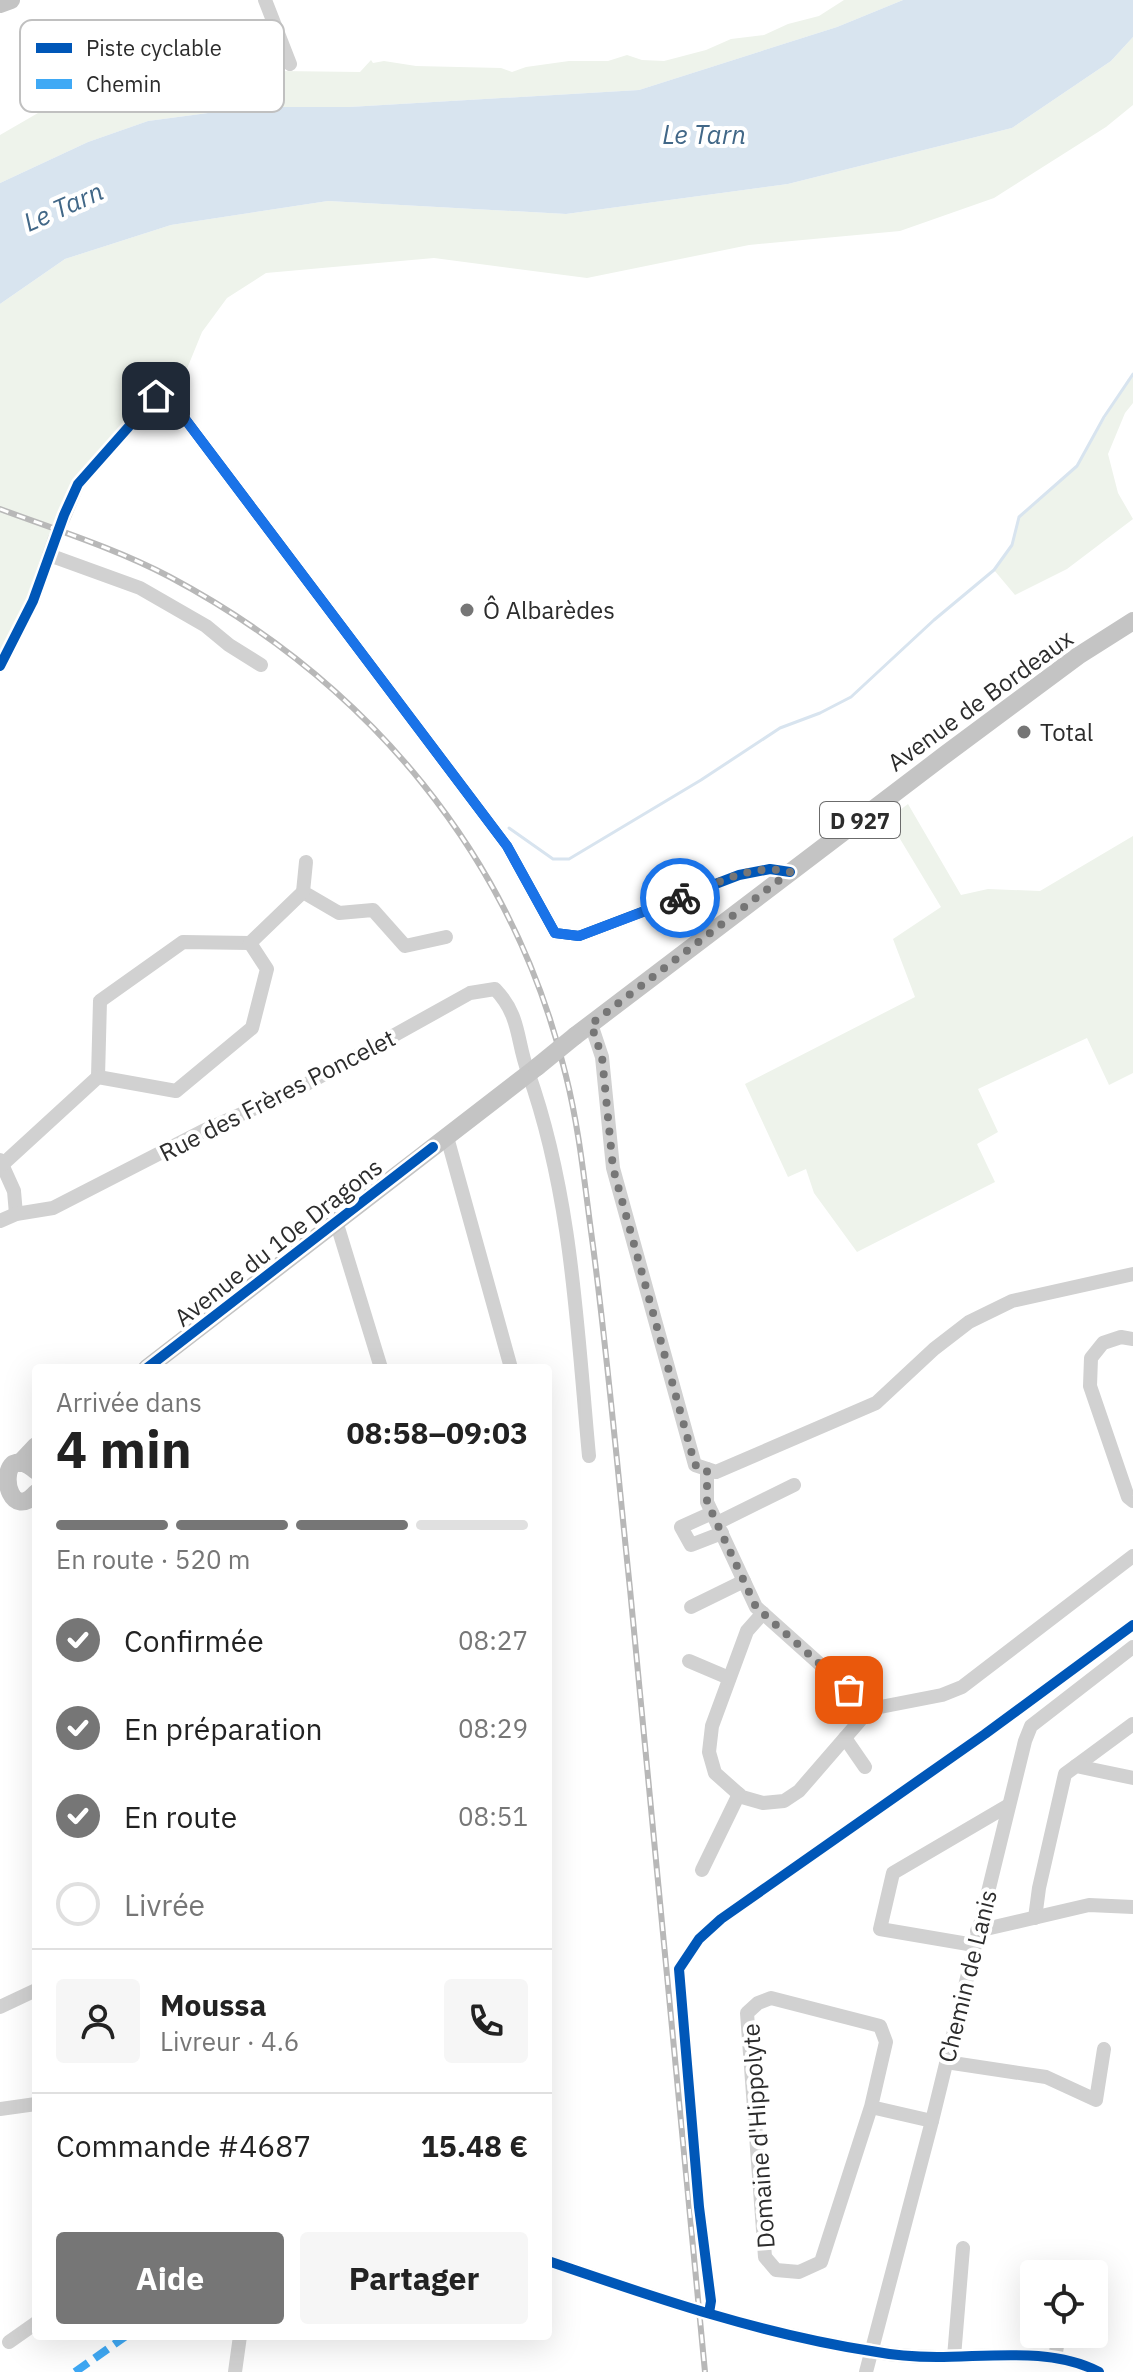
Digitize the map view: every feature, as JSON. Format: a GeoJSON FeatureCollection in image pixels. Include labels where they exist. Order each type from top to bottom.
{"type":"FeatureCollection","features":[{"type":"Feature","properties":{"kind":"main road"},"geometry":{"type":"LineString","coordinates":[[0,4],[11,0]]}},
{"type":"Feature","properties":{"kind":"main road","name":"Avenue de Bordeaux"},"geometry":{"type":"LineString","coordinates":[[591,1024],[1078,656],[1133,621]]}},
{"type":"Feature","properties":{"kind":"main road","name":"Avenue du 10e Dragons"},"geometry":{"type":"LineString","coordinates":[[152,1364],[591,1024]]}},
{"type":"Feature","properties":{"kind":"main road"},"geometry":{"type":"LineString","coordinates":[[14,1494],[6,1469],[31,1468]]}},
{"type":"Feature","properties":{"kind":"street"},"geometry":{"type":"LineString","coordinates":[[265,0],[273,20]]}},
{"type":"Feature","properties":{"kind":"street"},"geometry":{"type":"LineString","coordinates":[[284,49],[290,64]]}},
{"type":"Feature","properties":{"kind":"street"},"geometry":{"type":"LineString","coordinates":[[0,666],[33,601],[78,484],[156,396],[173,403],[507,846],[555,933],[579,936],[739,875],[770,869],[790,872]]}},
{"type":"Feature","properties":{"kind":"street"},"geometry":{"type":"LineString","coordinates":[[49,555],[140,588],[206,626],[261,665]]}},
{"type":"Feature","properties":{"kind":"street"},"geometry":{"type":"LineString","coordinates":[[0,1221],[16,1214],[14,1191],[1,1162],[98,1077],[100,1001],[183,942],[250,943],[303,892],[306,862]]}},
{"type":"Feature","properties":{"kind":"street"},"geometry":{"type":"LineString","coordinates":[[303,892],[339,913],[373,910],[405,946],[446,937]]}},
{"type":"Feature","properties":{"kind":"street"},"geometry":{"type":"LineString","coordinates":[[98,1077],[176,1091],[252,1028],[267,969],[250,943]]}},
{"type":"Feature","properties":{"kind":"street","name":"Rue des Frères Poncelet"},"geometry":{"type":"LineString","coordinates":[[16,1214],[53,1208],[203,1131],[296,1090],[470,993],[495,989],[509,1003],[532,1070]]}},
{"type":"Feature","properties":{"kind":"street"},"geometry":{"type":"LineString","coordinates":[[591,1024],[602,1057],[609,1141],[620,1196],[695,1465],[716,1472],[876,1403],[934,1349],[969,1322],[1012,1301],[1133,1274]]}},
{"type":"Feature","properties":{"kind":"street"},"geometry":{"type":"LineString","coordinates":[[532,1070],[560,1186],[589,1456]]}},
{"type":"Feature","properties":{"kind":"street"},"geometry":{"type":"LineString","coordinates":[[447,1137],[510,1364]]}},
{"type":"Feature","properties":{"kind":"street"},"geometry":{"type":"LineString","coordinates":[[336,1221],[380,1364]]}},
{"type":"Feature","properties":{"kind":"street"},"geometry":{"type":"LineString","coordinates":[[1133,1339],[1121,1337],[1103,1343],[1091,1358],[1090,1386],[1128,1497],[1133,1501]]}},
{"type":"Feature","properties":{"kind":"street"},"geometry":{"type":"LineString","coordinates":[[707,1469],[707,1502],[756,1607],[870,1709]]}},
{"type":"Feature","properties":{"kind":"street"},"geometry":{"type":"LineString","coordinates":[[717,1523],[794,1485]]}},
{"type":"Feature","properties":{"kind":"street"},"geometry":{"type":"LineString","coordinates":[[763,1613],[747,1631],[712,1726],[709,1752],[715,1773],[739,1794],[763,1803],[784,1801],[799,1791],[870,1709],[942,1695],[962,1687],[1133,1556]]}},
{"type":"Feature","properties":{"kind":"street"},"geometry":{"type":"LineString","coordinates":[[691,1607],[744,1581]]}},
{"type":"Feature","properties":{"kind":"street","name":"Chemin de Lanis"},"geometry":{"type":"LineString","coordinates":[[866,2372],[932,2121],[1025,1741],[1031,1726],[1133,1647]]}},
{"type":"Feature","properties":{"kind":"street"},"geometry":{"type":"LineString","coordinates":[[689,1661],[729,1678]]}},
{"type":"Feature","properties":{"kind":"street"},"geometry":{"type":"LineString","coordinates":[[1035,1918],[1065,1774],[1133,1724]]}},
{"type":"Feature","properties":{"kind":"street"},"geometry":{"type":"LineString","coordinates":[[845,1738],[865,1767]]}},
{"type":"Feature","properties":{"kind":"street"},"geometry":{"type":"LineString","coordinates":[[1076,1766],[1133,1778]]}},
{"type":"Feature","properties":{"kind":"street"},"geometry":{"type":"LineString","coordinates":[[702,1870],[739,1794]]}},
{"type":"Feature","properties":{"kind":"street"},"geometry":{"type":"LineString","coordinates":[[1009,1805],[893,1873],[880,1929],[976,1938],[1035,1918],[1089,1905],[1133,1907]]}},
{"type":"Feature","properties":{"kind":"street"},"geometry":{"type":"LineString","coordinates":[[0,2007],[32,1992]]}},
{"type":"Feature","properties":{"kind":"street","name":"Domaine d'Hippolyte"},"geometry":{"type":"LineString","coordinates":[[771,1998],[880,2026],[886,2042],[871,2107],[821,2262],[799,2272],[776,2270],[765,2257],[747,2013],[758,2003],[771,1998]]}},
{"type":"Feature","properties":{"kind":"street"},"geometry":{"type":"LineString","coordinates":[[946,2062],[1046,2077],[1096,2100],[1104,2049]]}},
{"type":"Feature","properties":{"kind":"street"},"geometry":{"type":"LineString","coordinates":[[0,2109],[32,2105]]}},
{"type":"Feature","properties":{"kind":"street"},"geometry":{"type":"LineString","coordinates":[[871,2107],[932,2121]]}},
{"type":"Feature","properties":{"kind":"street"},"geometry":{"type":"LineString","coordinates":[[954,2357],[963,2248]]}},
{"type":"Feature","properties":{"kind":"street"},"geometry":{"type":"LineString","coordinates":[[552,2262],[713,2314],[871,2351],[954,2357],[1055,2358],[1086,2365],[1099,2372]]}},
{"type":"Feature","properties":{"kind":"street"},"geometry":{"type":"LineString","coordinates":[[9,2342],[32,2326]]}},
{"type":"Feature","properties":{"kind":"street"},"geometry":{"type":"LineString","coordinates":[[235,2372],[239,2340]]}},
{"type":"Feature","properties":{"kind":"street"},"geometry":{"type":"LineString","coordinates":[[1055,2358],[1057,2348]]}},
{"type":"Feature","properties":{"kind":"shaded area"},"geometry":{"type":"Polygon","coordinates":[[[844,0],[903,0],[837,27],[639,90],[349,107],[284,107],[284,71],[360,72],[371,60],[373,63],[384,61],[416,66],[501,68],[512,72],[569,61],[608,61],[627,55],[642,60],[664,61],[706,50],[731,39],[764,35],[788,24],[819,16],[844,0]]]}},
{"type":"Feature","properties":{"kind":"shaded area"},"geometry":{"type":"Polygon","coordinates":[[[1133,37],[1133,105],[1106,127],[994,198],[900,231],[749,245],[587,278],[434,258],[266,273],[227,298],[202,332],[173,403],[156,396],[79,484],[64,515],[33,601],[0,666],[0,304],[65,259],[171,225],[328,201],[566,214],[788,184],[1012,128],[1111,61],[1133,37]]]}},
{"type":"Feature","properties":{"kind":"shaded area"},"geometry":{"type":"Polygon","coordinates":[[[216,112],[148,121],[88,142],[0,183],[0,135],[38,113],[216,112]]]}},
{"type":"Feature","properties":{"kind":"shaded area"},"geometry":{"type":"Polygon","coordinates":[[[1133,377],[1133,403],[1125,413],[1108,454],[1118,493],[1133,519],[1067,569],[1015,595],[994,570],[1012,545],[1019,517],[1077,466],[1128,379],[1133,377]]]}},
{"type":"Feature","properties":{"kind":"shaded area"},"geometry":{"type":"Polygon","coordinates":[[[908,804],[961,895],[988,889],[1040,891],[1133,836],[1133,1073],[1109,1085],[1087,1038],[978,1089],[998,1132],[977,1144],[995,1182],[857,1252],[814,1193],[806,1169],[788,1177],[745,1084],[915,997],[893,939],[941,907],[888,819],[908,804]]]}},
{"type":"Feature","properties":{"kind":"water","name":"Le Tarn"},"geometry":{"type":"Polygon","coordinates":[[[903,0],[1133,0],[1133,37],[1111,61],[1012,128],[788,184],[566,214],[328,201],[171,225],[65,259],[0,304],[0,183],[88,142],[148,121],[216,112],[284,112],[284,107],[349,107],[639,90],[837,27],[903,0]]]}},
{"type":"Feature","properties":{"kind":"waterway"},"geometry":{"type":"LineString","coordinates":[[509,828],[553,859],[569,859],[701,780],[780,728],[851,697],[934,620],[994,570],[1012,545],[1019,517],[1077,466],[1104,417],[1133,374]]}},
{"type":"Feature","properties":{"kind":"railway"},"geometry":{"type":"LineString","coordinates":[[0,509],[108,549],[170,577],[242,620],[308,669],[369,723],[423,784],[470,849],[510,920],[542,996],[575,1118],[598,1289],[705,2372]]}},
{"type":"Feature","properties":{"kind":"marked path"},"geometry":{"type":"LineString","coordinates":[[75,2372],[120,2340]]}},
{"type":"Feature","properties":{"kind":"cycle path"},"geometry":{"type":"LineString","coordinates":[[0,666],[33,601],[78,484],[156,396],[173,403],[507,846],[555,933],[579,936],[739,875],[770,869],[790,872]]}},
{"type":"Feature","properties":{"kind":"cycle path"},"geometry":{"type":"LineString","coordinates":[[152,1364],[433,1147]]}},
{"type":"Feature","properties":{"kind":"cycle path"},"geometry":{"type":"LineString","coordinates":[[709,2313],[711,2301],[699,2207],[679,1969],[699,1939],[721,1919],[985,1734],[1133,1625]]}},
{"type":"Feature","properties":{"kind":"cycle path"},"geometry":{"type":"LineString","coordinates":[[552,2262],[707,2313],[830,2344],[912,2356],[1041,2356],[1081,2364],[1099,2372]]}},
{"type":"Feature","properties":{"kind":"way so far"},"geometry":{"type":"LineString","coordinates":[[680,898],[739,875],[770,869],[790,872],[591,1024],[602,1057],[613,1168],[695,1465],[707,1469],[707,1502],[756,1607],[849,1690]]}},
{"type":"Feature","properties":{"kind":"place","name":"Ô Albarèdes"},"geometry":{"type":"Point","coordinates":[467,610]}},
{"type":"Feature","properties":{"kind":"place","name":"Total"},"geometry":{"type":"Point","coordinates":[1024,732]}},
{"type":"Feature","properties":{"kind":"route"},"geometry":{"type":"LineString","coordinates":[[156,396],[173,403],[507,846],[555,933],[579,936],[680,898]]}}]}
